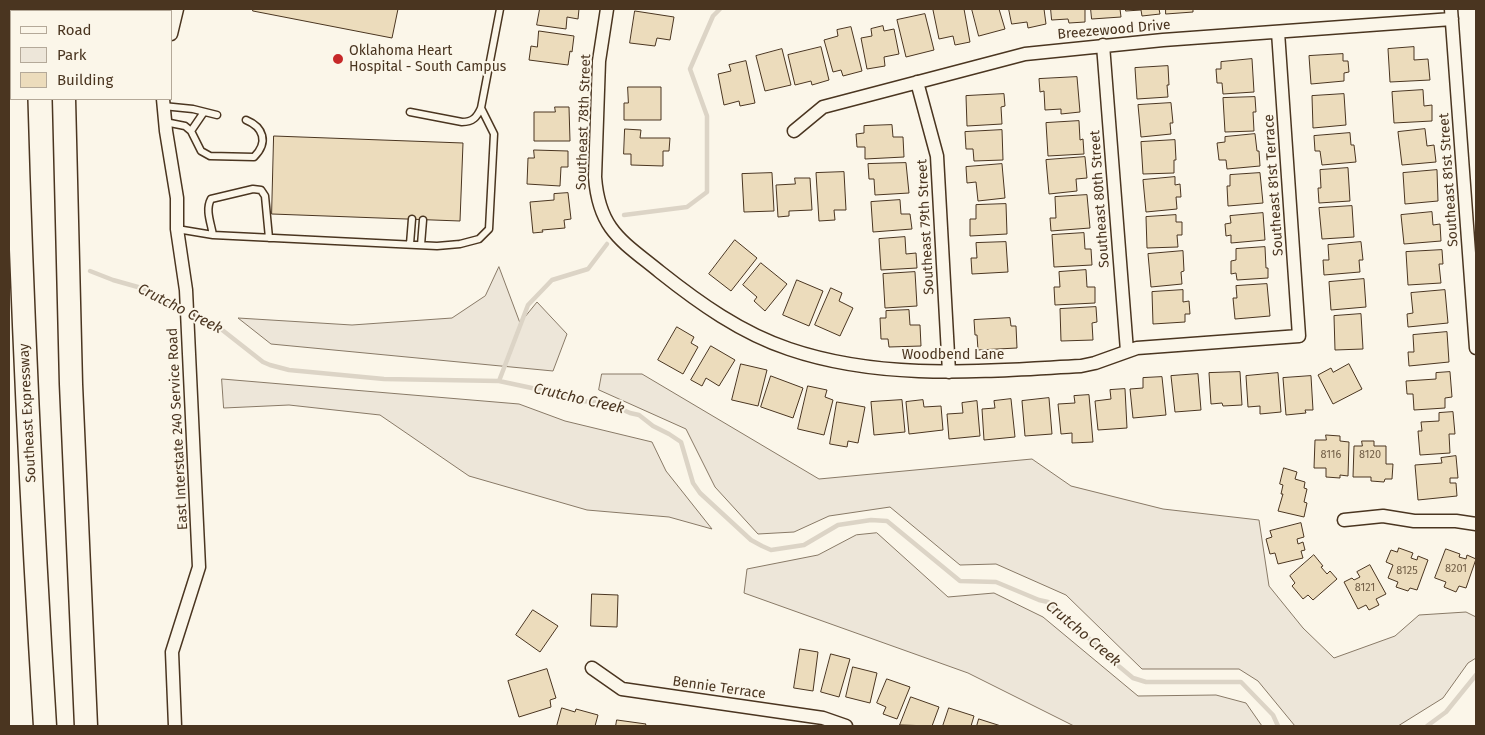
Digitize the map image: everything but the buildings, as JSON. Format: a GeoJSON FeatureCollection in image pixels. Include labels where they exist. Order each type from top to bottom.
{"type":"FeatureCollection","features":[{"type":"Feature","properties":{"kind":"highway","name":"Southeast Expressway"},"geometry":{"type":"LineString","coordinates":[[16,100],[35,575],[45,726]]}},
{"type":"Feature","properties":{"kind":"highway"},"geometry":{"type":"LineString","coordinates":[[64,100],[64,160],[71,374],[86,726]]}},
{"type":"Feature","properties":{"kind":"highway"},"geometry":{"type":"LineString","coordinates":[[64,160],[72,100]]}},
{"type":"Feature","properties":{"kind":"street"},"geometry":{"type":"LineString","coordinates":[[172,30],[177,9]]}},
{"type":"Feature","properties":{"kind":"street","name":"Southeast 78th Street"},"geometry":{"type":"LineString","coordinates":[[607,9],[599,61],[596,193],[602,214],[610,227],[635,252]]}},
{"type":"Feature","properties":{"kind":"street","name":"Breezewood Drive"},"geometry":{"type":"LineString","coordinates":[[794,131],[823,107],[1025,54],[1103,45],[1278,32],[1452,14]]}},
{"type":"Feature","properties":{"kind":"street","name":"Southeast 81st Street"},"geometry":{"type":"LineString","coordinates":[[1452,14],[1476,348]]}},
{"type":"Feature","properties":{"kind":"street","name":"Southeast 81st Terrace"},"geometry":{"type":"LineString","coordinates":[[1278,32],[1299,336]]}},
{"type":"Feature","properties":{"kind":"street","name":"Southeast 80th Street"},"geometry":{"type":"LineString","coordinates":[[1103,45],[1127,351]]}},
{"type":"Feature","properties":{"kind":"street","name":"Southeast 79th Street"},"geometry":{"type":"LineString","coordinates":[[917,82],[937,156],[949,372]]}},
{"type":"Feature","properties":{"kind":"street","name":"East Interstate 240 Service Road"},"geometry":{"type":"LineString","coordinates":[[163,103],[178,198],[177,229],[186,290],[199,568],[172,652],[176,726]]}},
{"type":"Feature","properties":{"kind":"street","name":"Woodbend Lane"},"geometry":{"type":"LineString","coordinates":[[635,252],[687,294],[742,328],[787,349],[835,362],[874,368],[949,372],[1081,366],[1137,348],[1155,345],[1299,336]]}},
{"type":"Feature","properties":{"kind":"street"},"geometry":{"type":"LineString","coordinates":[[1344,520],[1383,516],[1414,521],[1476,524]]}},
{"type":"Feature","properties":{"kind":"street","name":"Bennie Terrace"},"geometry":{"type":"LineString","coordinates":[[592,668],[622,688],[824,718],[846,726]]}},
{"type":"Feature","properties":{"kind":"lane"},"geometry":{"type":"LineString","coordinates":[[410,112],[468,122],[475,119],[481,108],[500,9]]}},
{"type":"Feature","properties":{"kind":"lane"},"geometry":{"type":"LineString","coordinates":[[163,103],[217,115]]}},
{"type":"Feature","properties":{"kind":"lane"},"geometry":{"type":"LineString","coordinates":[[177,229],[214,235],[421,245],[460,244],[479,239],[488,229],[494,134],[481,108]]}},
{"type":"Feature","properties":{"kind":"lane"},"geometry":{"type":"LineString","coordinates":[[190,131],[204,112]]}},
{"type":"Feature","properties":{"kind":"lane"},"geometry":{"type":"LineString","coordinates":[[165,122],[185,126],[190,131],[201,151],[210,156],[254,156],[259,152],[263,139],[261,131],[255,124],[246,120]]}},
{"type":"Feature","properties":{"kind":"lane"},"geometry":{"type":"LineString","coordinates":[[214,235],[208,213],[208,205],[211,199],[253,189],[262,190],[265,196],[269,238]]}},
{"type":"Feature","properties":{"kind":"lane"},"geometry":{"type":"LineString","coordinates":[[410,244],[412,219]]}},
{"type":"Feature","properties":{"kind":"lane"},"geometry":{"type":"LineString","coordinates":[[421,245],[423,220]]}},
{"type":"Feature","properties":{"kind":"green space"},"geometry":{"type":"Polygon","coordinates":[[[499,267],[520,323],[537,302],[567,334],[553,371],[271,344],[238,318],[352,325],[452,318],[485,296],[499,267]]]}},
{"type":"Feature","properties":{"kind":"green space"},"geometry":{"type":"Polygon","coordinates":[[[602,374],[642,374],[819,479],[1032,459],[1071,486],[1163,509],[1259,520],[1269,586],[1303,628],[1334,658],[1395,636],[1419,615],[1466,612],[1476,617],[1476,658],[1468,663],[1443,698],[1398,726],[1295,726],[1258,681],[1239,669],[1142,669],[1066,595],[996,564],[960,565],[890,507],[829,516],[794,532],[758,534],[715,487],[686,429],[599,390],[602,374]]]}},
{"type":"Feature","properties":{"kind":"green space"},"geometry":{"type":"Polygon","coordinates":[[[222,379],[519,404],[565,421],[652,442],[666,471],[712,529],[669,517],[587,510],[469,476],[380,415],[289,405],[224,408],[222,379]]]}},
{"type":"Feature","properties":{"kind":"green space"},"geometry":{"type":"Polygon","coordinates":[[[877,533],[948,597],[994,593],[1043,617],[1138,696],[1216,695],[1246,703],[1262,726],[1074,726],[968,673],[744,593],[747,569],[818,555],[856,535],[877,533]]]}},
{"type":"Feature","properties":{"kind":"waterway"},"geometry":{"type":"LineString","coordinates":[[624,215],[687,207],[707,192],[707,116],[690,69],[713,16],[720,9]]}},
{"type":"Feature","properties":{"kind":"waterway"},"geometry":{"type":"LineString","coordinates":[[499,381],[528,305],[552,280],[588,269],[607,244]]}},
{"type":"Feature","properties":{"kind":"waterway","name":"Crutcho Creek"},"geometry":{"type":"LineString","coordinates":[[90,271],[145,289],[221,329],[263,362],[289,370],[384,379],[499,381],[574,397],[581,401],[608,403],[639,415],[653,426],[681,442],[693,483],[700,493],[751,540],[762,546],[771,550],[804,545],[838,525],[871,520],[887,521],[960,581],[996,582],[1048,602],[1133,678],[1146,682],[1241,682],[1273,715],[1278,726]]}},
{"type":"Feature","properties":{"kind":"waterway","name":"Crutcho Creek"},"geometry":{"type":"LineString","coordinates":[[1427,726],[1446,712],[1476,675]]}},
{"type":"Feature","properties":{"kind":"place","name":"Oklahoma Heart Hospital - South Campus"},"geometry":{"type":"Point","coordinates":[338,59]}}]}
